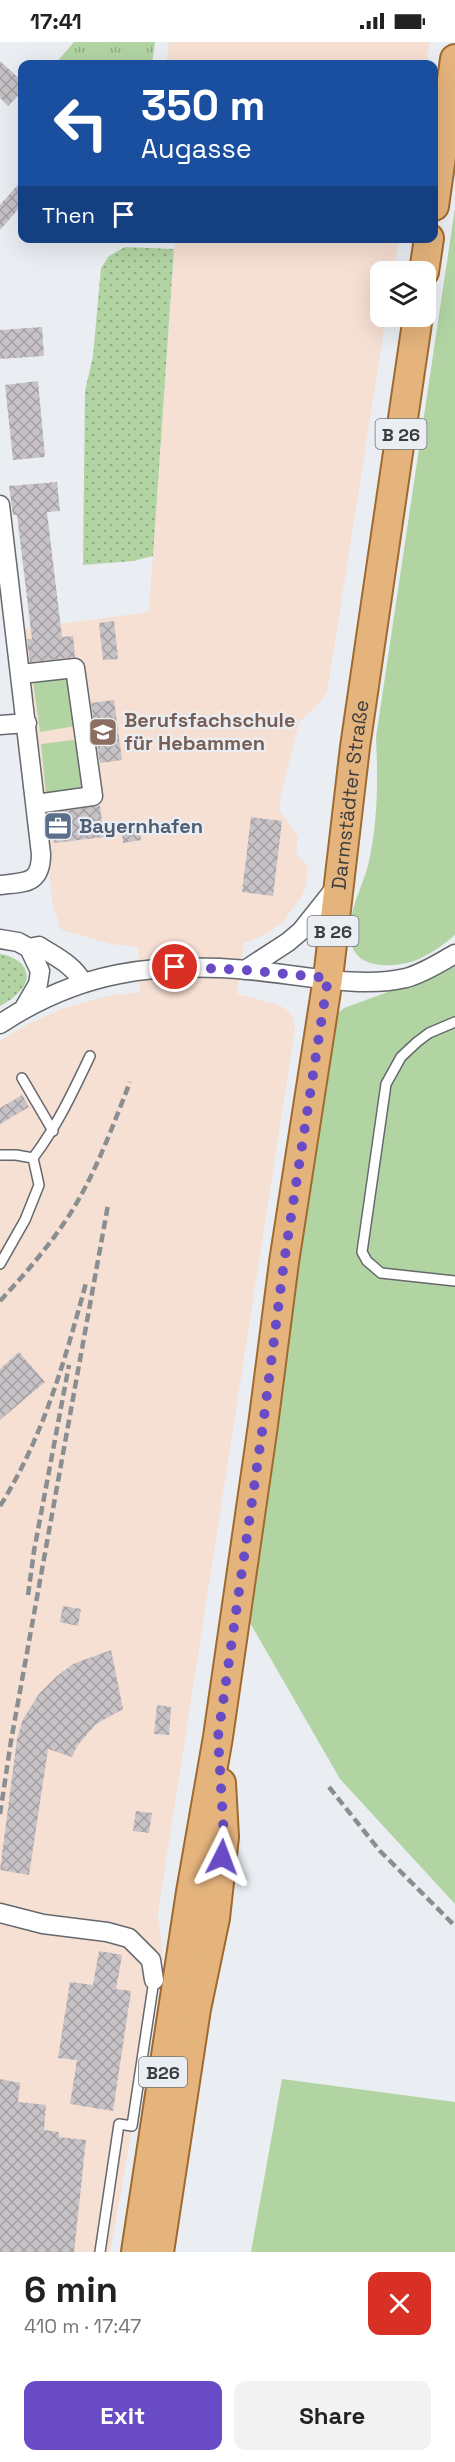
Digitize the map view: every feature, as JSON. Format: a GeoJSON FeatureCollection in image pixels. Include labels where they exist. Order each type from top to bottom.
{"type":"FeatureCollection","features":[{"type":"Feature","properties":{"kind":"main road"},"geometry":{"type":"LineString","coordinates":[[438,178],[455,59]]}},
{"type":"Feature","properties":{"kind":"main road"},"geometry":{"type":"LineString","coordinates":[[426,261],[428,243]]}},
{"type":"Feature","properties":{"kind":"main road","name":"Darmstädter Straße"},"geometry":{"type":"LineString","coordinates":[[136,2252],[191,1892],[218,1737],[284,1262],[328,978],[355,747],[416,327]]}},
{"type":"Feature","properties":{"kind":"main road","name":"Darmstädter Straße"},"geometry":{"type":"LineString","coordinates":[[159,2252],[196,2009],[215,1918],[224,1837],[218,1737]]}},
{"type":"Feature","properties":{"kind":"street"},"geometry":{"type":"LineString","coordinates":[[0,505],[3,567],[21,674],[41,854],[39,872],[35,878],[26,882],[1,885]]}},
{"type":"Feature","properties":{"kind":"street"},"geometry":{"type":"LineString","coordinates":[[21,674],[75,668],[93,796],[36,804]]}},
{"type":"Feature","properties":{"kind":"street"},"geometry":{"type":"LineString","coordinates":[[0,725],[27,723]]}},
{"type":"Feature","properties":{"kind":"street"},"geometry":{"type":"LineString","coordinates":[[238,970],[301,931],[339,884]]}},
{"type":"Feature","properties":{"kind":"street"},"geometry":{"type":"LineString","coordinates":[[0,939],[18,942],[29,948],[40,971],[40,978],[24,1008]]}},
{"type":"Feature","properties":{"kind":"street"},"geometry":{"type":"LineString","coordinates":[[29,948],[39,946],[61,959],[75,971],[83,983]]}},
{"type":"Feature","properties":{"kind":"street"},"geometry":{"type":"LineString","coordinates":[[0,1024],[24,1008],[83,983],[146,968],[238,970],[368,981],[406,978],[423,972],[455,954]]}},
{"type":"Feature","properties":{"kind":"street"},"geometry":{"type":"LineString","coordinates":[[0,1913],[43,1924],[107,1932],[129,1938],[151,1960],[154,1980]]}},
{"type":"Feature","properties":{"kind":"lane"},"geometry":{"type":"LineString","coordinates":[[455,1022],[429,1033],[417,1042],[401,1057],[386,1084],[362,1252],[367,1261],[381,1273],[455,1281]]}},
{"type":"Feature","properties":{"kind":"lane"},"geometry":{"type":"LineString","coordinates":[[0,1264],[25,1220],[39,1185],[33,1158],[53,1131],[90,1056]]}},
{"type":"Feature","properties":{"kind":"lane"},"geometry":{"type":"LineString","coordinates":[[22,1078],[53,1131]]}},
{"type":"Feature","properties":{"kind":"lane"},"geometry":{"type":"LineString","coordinates":[[0,1155],[33,1158]]}},
{"type":"Feature","properties":{"kind":"lane"},"geometry":{"type":"LineString","coordinates":[[100,2252],[119,2124],[132,2126],[154,1980]]}},
{"type":"Feature","properties":{"kind":"shaded area"},"geometry":{"type":"Polygon","coordinates":[[[169,42],[430,42],[427,60],[167,60],[169,42]]]}},
{"type":"Feature","properties":{"kind":"shaded area"},"geometry":{"type":"Polygon","coordinates":[[[175,243],[398,243],[395,261],[370,261],[370,327],[384,327],[327,693],[299,722],[280,798],[280,811],[298,836],[296,853],[308,867],[306,885],[302,896],[282,923],[264,935],[244,943],[237,994],[276,1004],[286,1009],[293,1018],[295,1029],[158,1913],[163,1959],[110,2252],[0,2252],[0,1041],[28,1024],[64,1008],[108,996],[140,992],[138,947],[111,944],[61,930],[52,902],[42,772],[22,629],[149,612],[175,243]]]}},
{"type":"Feature","properties":{"kind":"green space"},"geometry":{"type":"Polygon","coordinates":[[[74,42],[155,42],[153,60],[58,60],[74,42]]]}},
{"type":"Feature","properties":{"kind":"green space"},"geometry":{"type":"Polygon","coordinates":[[[455,208],[455,935],[439,948],[421,958],[402,964],[380,965],[369,963],[354,951],[350,931],[351,920],[372,846],[377,799],[376,737],[455,208]]]}},
{"type":"Feature","properties":{"kind":"green space"},"geometry":{"type":"Polygon","coordinates":[[[125,247],[174,249],[153,556],[133,561],[83,565],[85,391],[93,356],[101,268],[109,256],[125,247]]]}},
{"type":"Feature","properties":{"kind":"green space"},"geometry":{"type":"Polygon","coordinates":[[[68,677],[75,726],[40,732],[33,681],[68,677]]]}},
{"type":"Feature","properties":{"kind":"green space"},"geometry":{"type":"Polygon","coordinates":[[[73,740],[77,743],[82,790],[46,794],[41,744],[73,740]]]}},
{"type":"Feature","properties":{"kind":"green space"},"geometry":{"type":"Polygon","coordinates":[[[0,954],[20,963],[24,967],[27,979],[17,994],[0,1006],[0,954]]]}},
{"type":"Feature","properties":{"kind":"green space"},"geometry":{"type":"Polygon","coordinates":[[[455,965],[455,1904],[340,1779],[246,1616],[335,1016],[344,1008],[445,971],[455,965]]]}},
{"type":"Feature","properties":{"kind":"green space"},"geometry":{"type":"Polygon","coordinates":[[[282,2079],[455,2102],[455,2252],[251,2252],[282,2079]]]}},
{"type":"Feature","properties":{"kind":"building"},"geometry":{"type":"Polygon","coordinates":[[[0,61],[18,77],[18,95],[8,106],[0,98],[0,61]]]}},
{"type":"Feature","properties":{"kind":"building"},"geometry":{"type":"Polygon","coordinates":[[[18,185],[18,210],[0,230],[0,205],[18,185]]]}},
{"type":"Feature","properties":{"kind":"building"},"geometry":{"type":"Polygon","coordinates":[[[42,327],[44,356],[0,359],[0,330],[42,327]]]}},
{"type":"Feature","properties":{"kind":"building"},"geometry":{"type":"Polygon","coordinates":[[[38,381],[45,457],[13,460],[5,385],[38,381]]]}},
{"type":"Feature","properties":{"kind":"building"},"geometry":{"type":"Polygon","coordinates":[[[57,482],[60,511],[47,512],[62,637],[73,636],[75,657],[30,662],[27,639],[32,639],[17,515],[13,515],[9,486],[57,482]]]}},
{"type":"Feature","properties":{"kind":"building"},"geometry":{"type":"Polygon","coordinates":[[[114,621],[118,659],[103,660],[99,623],[114,621]]]}},
{"type":"Feature","properties":{"kind":"building","name":"Berufsfachschule für Hebammen"},"geometry":{"type":"Polygon","coordinates":[[[114,700],[122,760],[100,763],[91,703],[114,700]]]}},
{"type":"Feature","properties":{"kind":"building"},"geometry":{"type":"Polygon","coordinates":[[[100,806],[104,837],[54,843],[50,813],[100,806]]]}},
{"type":"Feature","properties":{"kind":"building"},"geometry":{"type":"Polygon","coordinates":[[[251,817],[282,821],[273,896],[242,892],[251,817]]]}},
{"type":"Feature","properties":{"kind":"building"},"geometry":{"type":"Polygon","coordinates":[[[139,823],[141,840],[123,843],[121,825],[139,823]]]}},
{"type":"Feature","properties":{"kind":"building"},"geometry":{"type":"Polygon","coordinates":[[[22,1095],[29,1107],[0,1124],[0,1108],[22,1095]]]}},
{"type":"Feature","properties":{"kind":"building"},"geometry":{"type":"Polygon","coordinates":[[[19,1352],[45,1382],[0,1420],[0,1369],[19,1352]]]}},
{"type":"Feature","properties":{"kind":"building"},"geometry":{"type":"Polygon","coordinates":[[[63,1606],[81,1609],[78,1626],[60,1622],[63,1606]]]}},
{"type":"Feature","properties":{"kind":"building"},"geometry":{"type":"Polygon","coordinates":[[[111,1650],[123,1709],[96,1724],[77,1746],[72,1757],[48,1749],[29,1875],[0,1870],[17,1739],[23,1719],[39,1694],[56,1677],[73,1664],[111,1650]]]}},
{"type":"Feature","properties":{"kind":"building"},"geometry":{"type":"Polygon","coordinates":[[[157,1705],[171,1707],[169,1735],[154,1734],[157,1705]]]}},
{"type":"Feature","properties":{"kind":"building"},"geometry":{"type":"Polygon","coordinates":[[[136,1811],[152,1813],[149,1833],[133,1831],[136,1811]]]}},
{"type":"Feature","properties":{"kind":"building"},"geometry":{"type":"Polygon","coordinates":[[[99,1951],[122,1955],[116,1989],[131,1991],[113,2111],[70,2104],[77,2060],[58,2058],[70,1982],[93,1985],[99,1951]]]}},
{"type":"Feature","properties":{"kind":"building"},"geometry":{"type":"Polygon","coordinates":[[[0,2079],[20,2083],[18,2102],[46,2105],[44,2130],[59,2132],[59,2137],[86,2140],[74,2252],[0,2252],[0,2079]]]}},
{"type":"Feature","properties":{"kind":"railway"},"geometry":{"type":"LineString","coordinates":[[0,1301],[57,1233],[74,1207],[101,1154],[130,1082]]}},
{"type":"Feature","properties":{"kind":"railway"},"geometry":{"type":"LineString","coordinates":[[0,1814],[11,1741],[108,1205]]}},
{"type":"Feature","properties":{"kind":"railway"},"geometry":{"type":"LineString","coordinates":[[0,1506],[41,1426],[70,1341],[86,1283]]}},
{"type":"Feature","properties":{"kind":"railway"},"geometry":{"type":"LineString","coordinates":[[28,1595],[34,1551],[69,1365]]}},
{"type":"Feature","properties":{"kind":"railway"},"geometry":{"type":"LineString","coordinates":[[329,1787],[380,1851],[455,1926]]}},
{"type":"Feature","properties":{"kind":"place","name":"Berufsfachschule für Hebammen"},"geometry":{"type":"Point","coordinates":[103,732]}},
{"type":"Feature","properties":{"kind":"place","name":"Bayernhafen"},"geometry":{"type":"Point","coordinates":[58,826]}},
{"type":"Feature","properties":{"kind":"route"},"geometry":{"type":"LineString","coordinates":[[175,967],[245,970],[328,978],[284,1262],[218,1737],[224,1837],[222,1857]]}}]}
